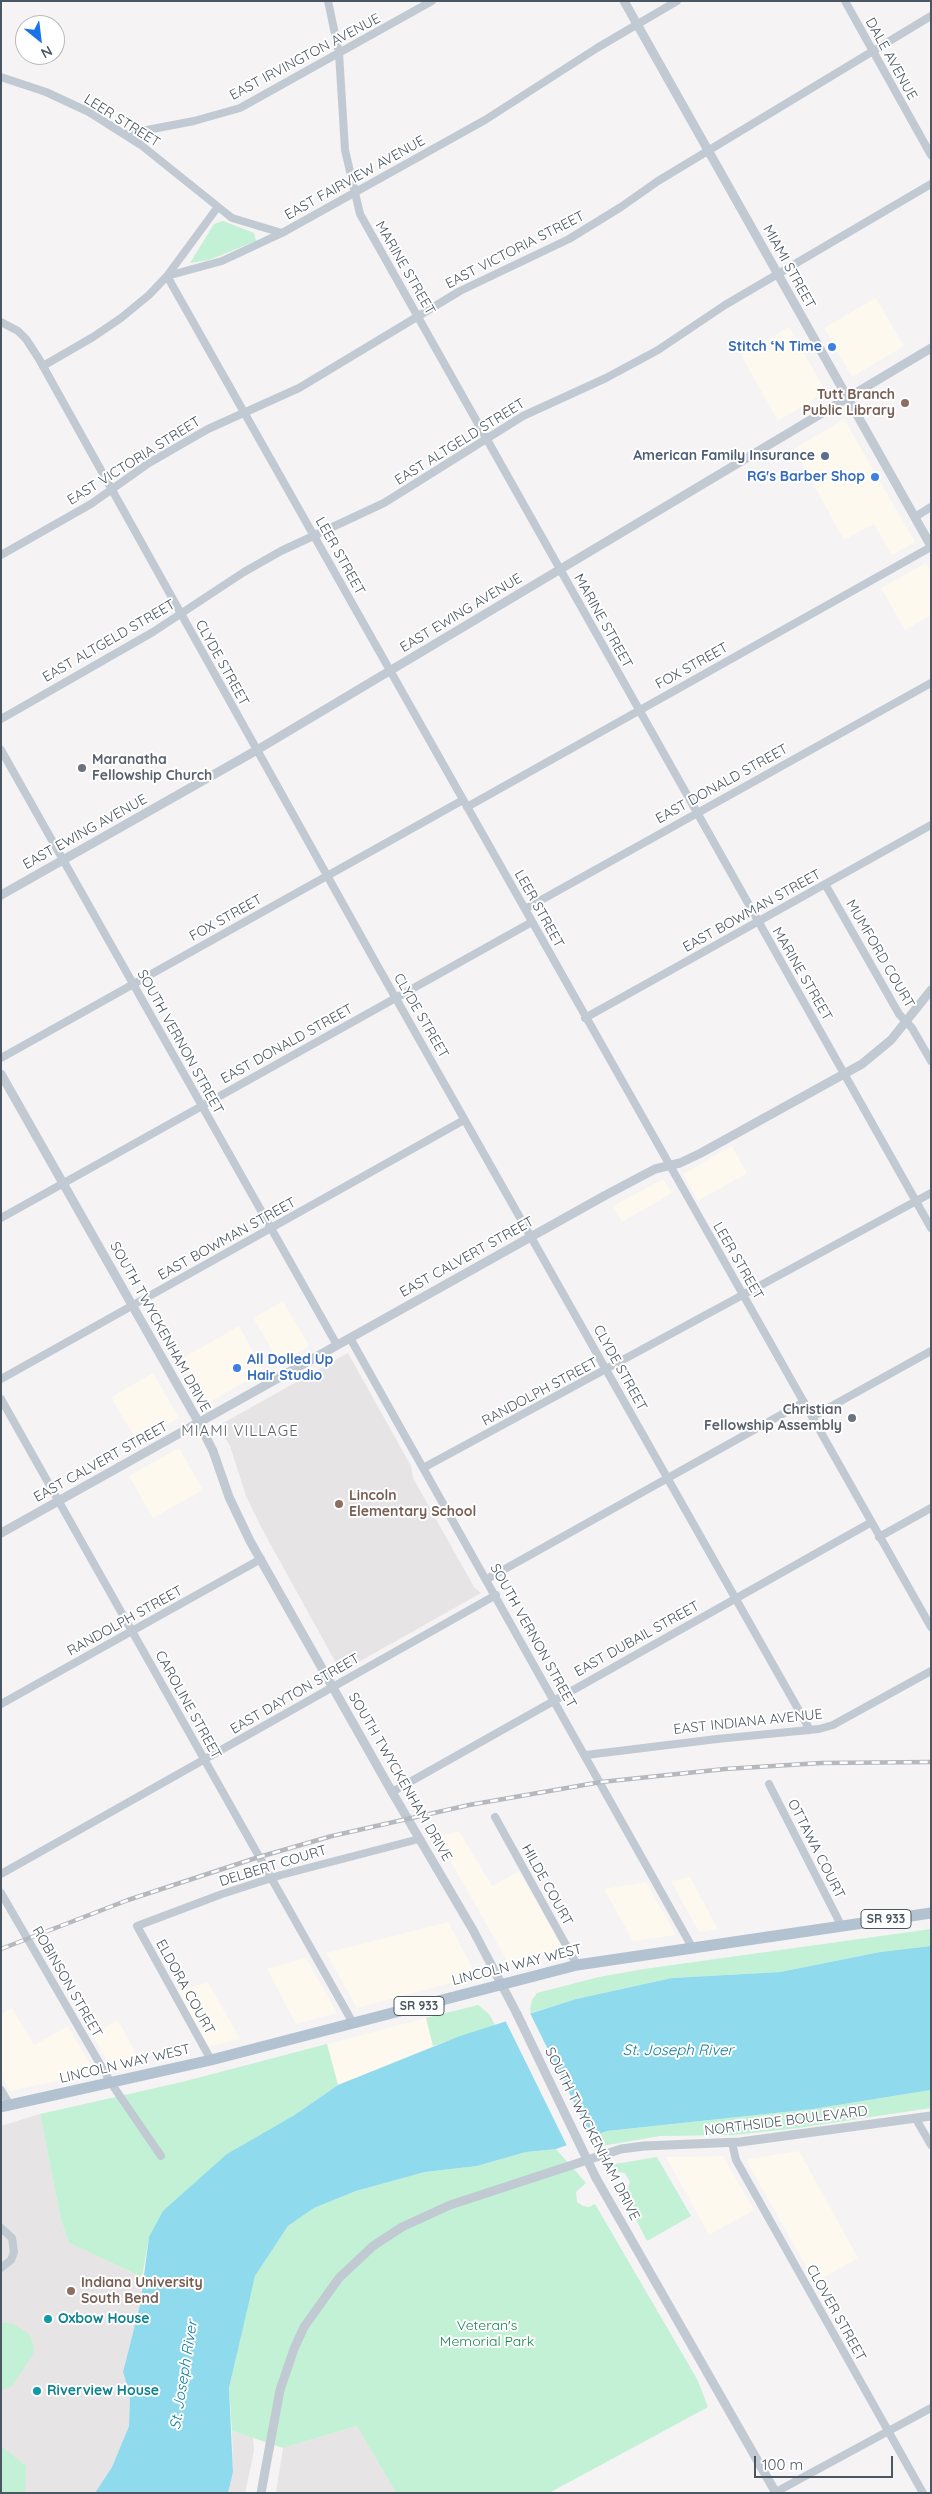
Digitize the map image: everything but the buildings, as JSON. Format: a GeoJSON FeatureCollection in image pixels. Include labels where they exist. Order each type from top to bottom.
{"type":"FeatureCollection","features":[{"type":"Feature","properties":{"kind":"main road","name":"LINCOLN WAY WEST"},"geometry":{"type":"LineString","coordinates":[[6,2106],[211,2060],[577,1964],[931,1913]]}},
{"type":"Feature","properties":{"kind":"street","name":"MARINE STREET"},"geometry":{"type":"LineString","coordinates":[[328,1],[339,53],[345,150],[360,214],[931,1228]]}},
{"type":"Feature","properties":{"kind":"street","name":"EAST IRVINGTON AVENUE"},"geometry":{"type":"LineString","coordinates":[[126,134],[194,121],[240,108],[432,1]]}},
{"type":"Feature","properties":{"kind":"street","name":"MIAMI STREET"},"geometry":{"type":"LineString","coordinates":[[624,1],[931,547]]}},
{"type":"Feature","properties":{"kind":"street","name":"EAST FAIRVIEW AVENUE"},"geometry":{"type":"LineString","coordinates":[[43,366],[121,318],[167,276],[222,261],[282,233],[492,115],[597,48],[678,1]]}},
{"type":"Feature","properties":{"kind":"street","name":"DALE AVENUE"},"geometry":{"type":"LineString","coordinates":[[845,1],[931,155]]}},
{"type":"Feature","properties":{"kind":"street","name":"EAST VICTORIA STREET"},"geometry":{"type":"LineString","coordinates":[[1,555],[112,491],[170,450],[208,429],[322,376],[418,315],[479,281],[569,239],[708,150],[931,16]]}},
{"type":"Feature","properties":{"kind":"street","name":"LEER STREET"},"geometry":{"type":"LineString","coordinates":[[1,77],[62,99],[126,134],[193,186],[217,208],[241,222],[282,233]]}},
{"type":"Feature","properties":{"kind":"street","name":"EAST ALTGELD STREET"},"geometry":{"type":"LineString","coordinates":[[1,718],[180,614],[244,572],[281,551],[384,503],[485,438],[530,412],[606,378],[650,355],[725,305],[931,184]]}},
{"type":"Feature","properties":{"kind":"street"},"geometry":{"type":"LineString","coordinates":[[167,276],[217,208]]}},
{"type":"Feature","properties":{"kind":"street","name":"LEER STREET"},"geometry":{"type":"LineString","coordinates":[[167,276],[585,1018],[804,1402],[870,1523],[931,1627]]}},
{"type":"Feature","properties":{"kind":"street","name":"CLYDE STREET"},"geometry":{"type":"LineString","coordinates":[[1,322],[18,331],[26,339],[43,366],[464,1120],[608,1370],[810,1730]]}},
{"type":"Feature","properties":{"kind":"street","name":"EAST EWING AVENUE"},"geometry":{"type":"LineString","coordinates":[[1,895],[257,750],[931,348]]}},
{"type":"Feature","properties":{"kind":"street"},"geometry":{"type":"LineString","coordinates":[[914,517],[931,507]]}},
{"type":"Feature","properties":{"kind":"street","name":"FOX STREET"},"geometry":{"type":"LineString","coordinates":[[1,1058],[328,875],[639,710],[931,547]]}},
{"type":"Feature","properties":{"kind":"street","name":"EAST DONALD STREET"},"geometry":{"type":"LineString","coordinates":[[525,909],[931,682]]}},
{"type":"Feature","properties":{"kind":"street","name":"SOUTH VERNON STREET"},"geometry":{"type":"LineString","coordinates":[[1,750],[337,1345]]}},
{"type":"Feature","properties":{"kind":"street","name":"EAST BOWMAN STREET"},"geometry":{"type":"LineString","coordinates":[[585,1018],[931,825]]}},
{"type":"Feature","properties":{"kind":"street","name":"MUMFORD COURT"},"geometry":{"type":"LineString","coordinates":[[826,884],[899,1014],[906,1020],[931,1061]]}},
{"type":"Feature","properties":{"kind":"street","name":"EAST DONALD STREET"},"geometry":{"type":"LineString","coordinates":[[1,1218],[532,922]]}},
{"type":"Feature","properties":{"kind":"street","name":"EAST CALVERT STREET"},"geometry":{"type":"LineString","coordinates":[[1,1533],[634,1180],[668,1164],[680,1163],[701,1153],[844,1074],[882,1049],[931,990]]}},
{"type":"Feature","properties":{"kind":"street","name":"SOUTH TWYCKENHAM DRIVE"},"geometry":{"type":"LineString","coordinates":[[1,1074],[213,1451],[229,1498],[260,1559],[502,1984],[596,2178],[775,2492]]}},
{"type":"Feature","properties":{"kind":"street","name":"EAST BOWMAN STREET"},"geometry":{"type":"LineString","coordinates":[[1,1379],[464,1120]]}},
{"type":"Feature","properties":{"kind":"street","name":"RANDOLPH STREET"},"geometry":{"type":"LineString","coordinates":[[423,1468],[608,1370],[931,1193]]}},
{"type":"Feature","properties":{"kind":"street","name":"SOUTH VERNON STREET"},"geometry":{"type":"LineString","coordinates":[[350,1338],[692,1946]]}},
{"type":"Feature","properties":{"kind":"street"},"geometry":{"type":"LineString","coordinates":[[812,1417],[931,1351]]}},
{"type":"Feature","properties":{"kind":"street","name":"CAROLINE STREET"},"geometry":{"type":"LineString","coordinates":[[1,1399],[353,2022]]}},
{"type":"Feature","properties":{"kind":"street"},"geometry":{"type":"LineString","coordinates":[[487,1579],[804,1402]]}},
{"type":"Feature","properties":{"kind":"street"},"geometry":{"type":"LineString","coordinates":[[879,1536],[931,1508]]}},
{"type":"Feature","properties":{"kind":"street","name":"EAST DUBAIL STREET"},"geometry":{"type":"LineString","coordinates":[[392,1792],[870,1523]]}},
{"type":"Feature","properties":{"kind":"street","name":"RANDOLPH STREET"},"geometry":{"type":"LineString","coordinates":[[1,1704],[260,1559]]}},
{"type":"Feature","properties":{"kind":"street","name":"EAST DAYTON STREET"},"geometry":{"type":"LineString","coordinates":[[1,1874],[496,1595]]}},
{"type":"Feature","properties":{"kind":"street","name":"EAST INDIANA AVENUE"},"geometry":{"type":"LineString","coordinates":[[586,1755],[717,1738],[810,1730],[833,1725],[931,1671]]}},
{"type":"Feature","properties":{"kind":"street","name":"OTTAWA COURT"},"geometry":{"type":"LineString","coordinates":[[769,1784],[841,1926]]}},
{"type":"Feature","properties":{"kind":"street","name":"HILDE COURT"},"geometry":{"type":"LineString","coordinates":[[495,1818],[577,1964]]}},
{"type":"Feature","properties":{"kind":"street","name":"DELBERT COURT"},"geometry":{"type":"LineString","coordinates":[[138,1926],[213,1897],[272,1878],[419,1839]]}},
{"type":"Feature","properties":{"kind":"street","name":"ROBINSON STREET"},"geometry":{"type":"LineString","coordinates":[[1,1893],[111,2083],[161,2156]]}},
{"type":"Feature","properties":{"kind":"street","name":"ELDORA COURT"},"geometry":{"type":"LineString","coordinates":[[138,1926],[211,2060]]}},
{"type":"Feature","properties":{"kind":"street"},"geometry":{"type":"LineString","coordinates":[[1,2090],[6,2106]]}},
{"type":"Feature","properties":{"kind":"street","name":"NORTHSIDE BOULEVARD"},"geometry":{"type":"LineString","coordinates":[[261,2493],[280,2390],[294,2349],[309,2319],[327,2292],[358,2259],[373,2246],[402,2227],[434,2211],[600,2155],[644,2146],[732,2143],[931,2116]]}},
{"type":"Feature","properties":{"kind":"street"},"geometry":{"type":"LineString","coordinates":[[916,2119],[931,2146]]}},
{"type":"Feature","properties":{"kind":"street","name":"CLOVER STREET"},"geometry":{"type":"LineString","coordinates":[[732,2143],[736,2160],[924,2493]]}},
{"type":"Feature","properties":{"kind":"street"},"geometry":{"type":"LineString","coordinates":[[1,2228],[12,2238],[14,2252],[11,2260],[1,2268]]}},
{"type":"Feature","properties":{"kind":"street"},"geometry":{"type":"LineString","coordinates":[[775,2492],[931,2408]]}},
{"type":"Feature","properties":{"kind":"shaded area"},"geometry":{"type":"Polygon","coordinates":[[[876,298],[904,346],[852,377],[824,328],[876,298]]]}},
{"type":"Feature","properties":{"kind":"shaded area"},"geometry":{"type":"Polygon","coordinates":[[[789,327],[826,392],[778,421],[741,355],[789,327]]]}},
{"type":"Feature","properties":{"kind":"shaded area"},"geometry":{"type":"Polygon","coordinates":[[[844,419],[915,542],[892,555],[874,524],[844,540],[794,449],[844,419]]]}},
{"type":"Feature","properties":{"kind":"shaded area"},"geometry":{"type":"Polygon","coordinates":[[[926,563],[931,572],[931,615],[905,630],[881,588],[926,563]]]}},
{"type":"Feature","properties":{"kind":"shaded area"},"geometry":{"type":"Polygon","coordinates":[[[732,1146],[747,1173],[698,1201],[683,1174],[732,1146]]]}},
{"type":"Feature","properties":{"kind":"shaded area"},"geometry":{"type":"Polygon","coordinates":[[[663,1179],[672,1193],[622,1222],[613,1206],[663,1179]]]}},
{"type":"Feature","properties":{"kind":"shaded area"},"geometry":{"type":"Polygon","coordinates":[[[283,1301],[309,1346],[280,1363],[253,1318],[283,1301]]]}},
{"type":"Feature","properties":{"kind":"shaded area"},"geometry":{"type":"Polygon","coordinates":[[[239,1326],[264,1371],[206,1404],[181,1359],[239,1326]]]}},
{"type":"Feature","properties":{"kind":"shaded area","name":"Lincoln Elementary School"},"geometry":{"type":"Polygon","coordinates":[[[348,1353],[411,1466],[413,1478],[474,1587],[481,1593],[341,1672],[261,1527],[246,1496],[230,1446],[218,1426],[348,1353]]]}},
{"type":"Feature","properties":{"kind":"shaded area"},"geometry":{"type":"Polygon","coordinates":[[[153,1373],[179,1418],[137,1442],[111,1397],[153,1373]]]}},
{"type":"Feature","properties":{"kind":"shaded area"},"geometry":{"type":"Polygon","coordinates":[[[179,1448],[203,1490],[153,1518],[129,1476],[179,1448]]]}},
{"type":"Feature","properties":{"kind":"shaded area"},"geometry":{"type":"Polygon","coordinates":[[[459,1831],[492,1886],[519,1871],[564,1950],[509,1964],[437,1837],[459,1831]]]}},
{"type":"Feature","properties":{"kind":"shaded area"},"geometry":{"type":"Polygon","coordinates":[[[690,1877],[718,1929],[699,1932],[671,1881],[690,1877]]]}},
{"type":"Feature","properties":{"kind":"shaded area"},"geometry":{"type":"Polygon","coordinates":[[[646,1882],[676,1935],[633,1941],[604,1889],[646,1882]]]}},
{"type":"Feature","properties":{"kind":"shaded area"},"geometry":{"type":"Polygon","coordinates":[[[448,1922],[477,1976],[357,2008],[326,1953],[448,1922]]]}},
{"type":"Feature","properties":{"kind":"shaded area"},"geometry":{"type":"Polygon","coordinates":[[[306,1958],[337,2013],[296,2024],[267,1969],[306,1958]]]}},
{"type":"Feature","properties":{"kind":"shaded area"},"geometry":{"type":"Polygon","coordinates":[[[208,1982],[240,2039],[208,2047],[178,1991],[208,1982]]]}},
{"type":"Feature","properties":{"kind":"shaded area"},"geometry":{"type":"Polygon","coordinates":[[[12,2008],[34,2045],[68,2026],[95,2073],[10,2091],[1,2076],[1,2014],[12,2008]]]}},
{"type":"Feature","properties":{"kind":"shaded area"},"geometry":{"type":"Polygon","coordinates":[[[426,2018],[433,2046],[338,2085],[327,2044],[426,2018]]]}},
{"type":"Feature","properties":{"kind":"shaded area"},"geometry":{"type":"Polygon","coordinates":[[[118,2020],[141,2063],[112,2070],[92,2034],[118,2020]]]}},
{"type":"Feature","properties":{"kind":"shaded area","name":"Indiana University South Bend"},"geometry":{"type":"Polygon","coordinates":[[[40,2114],[61,2220],[69,2243],[142,2277],[140,2305],[123,2372],[130,2394],[129,2426],[112,2467],[95,2493],[1,2493],[1,2126],[40,2114]]]}},
{"type":"Feature","properties":{"kind":"shaded area"},"geometry":{"type":"Polygon","coordinates":[[[799,2151],[858,2258],[815,2282],[747,2162],[748,2159],[799,2151]]]}},
{"type":"Feature","properties":{"kind":"shaded area"},"geometry":{"type":"Polygon","coordinates":[[[723,2156],[754,2210],[709,2235],[666,2157],[723,2156]]]}},
{"type":"Feature","properties":{"kind":"shaded area"},"geometry":{"type":"Polygon","coordinates":[[[357,2426],[396,2493],[276,2493],[283,2448],[357,2426]]]}},
{"type":"Feature","properties":{"kind":"shaded area"},"geometry":{"type":"Polygon","coordinates":[[[232,2431],[253,2438],[254,2451],[245,2493],[228,2493],[233,2472],[232,2431]]]}},
{"type":"Feature","properties":{"kind":"green space"},"geometry":{"type":"Polygon","coordinates":[[[223,221],[254,233],[256,241],[209,260],[190,263],[214,224],[223,221]]]}},
{"type":"Feature","properties":{"kind":"green space"},"geometry":{"type":"Polygon","coordinates":[[[931,1929],[931,1946],[880,1952],[780,1972],[672,1978],[576,1999],[531,2013],[530,2009],[532,2000],[537,1993],[599,1977],[931,1929]]]}},
{"type":"Feature","properties":{"kind":"green space"},"geometry":{"type":"Polygon","coordinates":[[[478,2005],[489,2014],[495,2025],[433,2046],[426,2018],[478,2005]]]}},
{"type":"Feature","properties":{"kind":"green space"},"geometry":{"type":"Polygon","coordinates":[[[327,2044],[338,2085],[293,2116],[149,2237],[142,2277],[69,2243],[61,2220],[40,2114],[182,2082],[327,2044]]]}},
{"type":"Feature","properties":{"kind":"green space"},"geometry":{"type":"Polygon","coordinates":[[[931,2090],[931,2108],[798,2128],[734,2135],[660,2136],[596,2147],[592,2137],[607,2131],[813,2109],[931,2090]]]}},
{"type":"Feature","properties":{"kind":"green space","name":"Veteran's Memorial Park"},"geometry":{"type":"Polygon","coordinates":[[[556,2149],[586,2183],[576,2192],[577,2202],[589,2207],[595,2204],[697,2379],[708,2407],[549,2493],[396,2493],[357,2426],[283,2448],[232,2431],[229,2388],[255,2276],[288,2226],[314,2208],[356,2191],[425,2172],[477,2166],[526,2152],[556,2149]]]}},
{"type":"Feature","properties":{"kind":"green space"},"geometry":{"type":"Polygon","coordinates":[[[657,2157],[691,2216],[647,2241],[622,2192],[628,2188],[630,2182],[625,2173],[611,2171],[609,2165],[657,2157]]]}},
{"type":"Feature","properties":{"kind":"green space"},"geometry":{"type":"Polygon","coordinates":[[[1,2323],[11,2323],[28,2333],[34,2346],[33,2354],[12,2386],[1,2391],[1,2323]]]}},
{"type":"Feature","properties":{"kind":"green space"},"geometry":{"type":"Polygon","coordinates":[[[1,2446],[26,2466],[25,2493],[1,2493],[1,2446]]]}},
{"type":"Feature","properties":{"kind":"water","name":"St. Joseph River"},"geometry":{"type":"Polygon","coordinates":[[[931,1946],[931,2090],[813,2109],[607,2131],[556,2149],[526,2152],[477,2166],[425,2172],[356,2191],[314,2208],[288,2226],[255,2276],[229,2388],[233,2472],[228,2493],[95,2493],[112,2467],[129,2426],[130,2394],[123,2372],[140,2305],[149,2237],[163,2211],[227,2154],[293,2116],[338,2085],[460,2036],[576,1999],[672,1978],[780,1972],[880,1952],[931,1946]]]}},
{"type":"Feature","properties":{"kind":"pier"},"geometry":{"type":"Polygon","coordinates":[[[529,2011],[592,2139],[568,2148],[505,2020],[529,2011]]]}},
{"type":"Feature","properties":{"kind":"railway"},"geometry":{"type":"LineString","coordinates":[[1,1949],[128,1900],[259,1857],[332,1836],[469,1805],[601,1782],[725,1769],[821,1763],[931,1762]]}},
{"type":"Feature","properties":{"kind":"place","name":"Stitch ‘N Time"},"geometry":{"type":"Point","coordinates":[832,347]}},
{"type":"Feature","properties":{"kind":"place","name":"Tutt Branch Public Library"},"geometry":{"type":"Point","coordinates":[905,403]}},
{"type":"Feature","properties":{"kind":"place","name":"American Family Insurance"},"geometry":{"type":"Point","coordinates":[825,456]}},
{"type":"Feature","properties":{"kind":"place","name":"RG's Barber Shop"},"geometry":{"type":"Point","coordinates":[875,477]}},
{"type":"Feature","properties":{"kind":"place","name":"Maranatha Fellowship Church"},"geometry":{"type":"Point","coordinates":[82,768]}},
{"type":"Feature","properties":{"kind":"place","name":"All Dolled Up Hair Studio"},"geometry":{"type":"Point","coordinates":[237,1368]}},
{"type":"Feature","properties":{"kind":"place","name":"Christian Fellowship Assembly"},"geometry":{"type":"Point","coordinates":[852,1418]}},
{"type":"Feature","properties":{"kind":"place","name":"Lincoln Elementary School"},"geometry":{"type":"Point","coordinates":[339,1504]}},
{"type":"Feature","properties":{"kind":"place","name":"Indiana University South Bend"},"geometry":{"type":"Point","coordinates":[71,2291]}},
{"type":"Feature","properties":{"kind":"place","name":"Oxbow House"},"geometry":{"type":"Point","coordinates":[48,2319]}},
{"type":"Feature","properties":{"kind":"place","name":"Riverview House"},"geometry":{"type":"Point","coordinates":[37,2391]}},
{"type":"Feature","properties":{"kind":"district","name":"MIAMI VILLAGE"},"geometry":{"type":"Point","coordinates":[240,1431]}}]}
